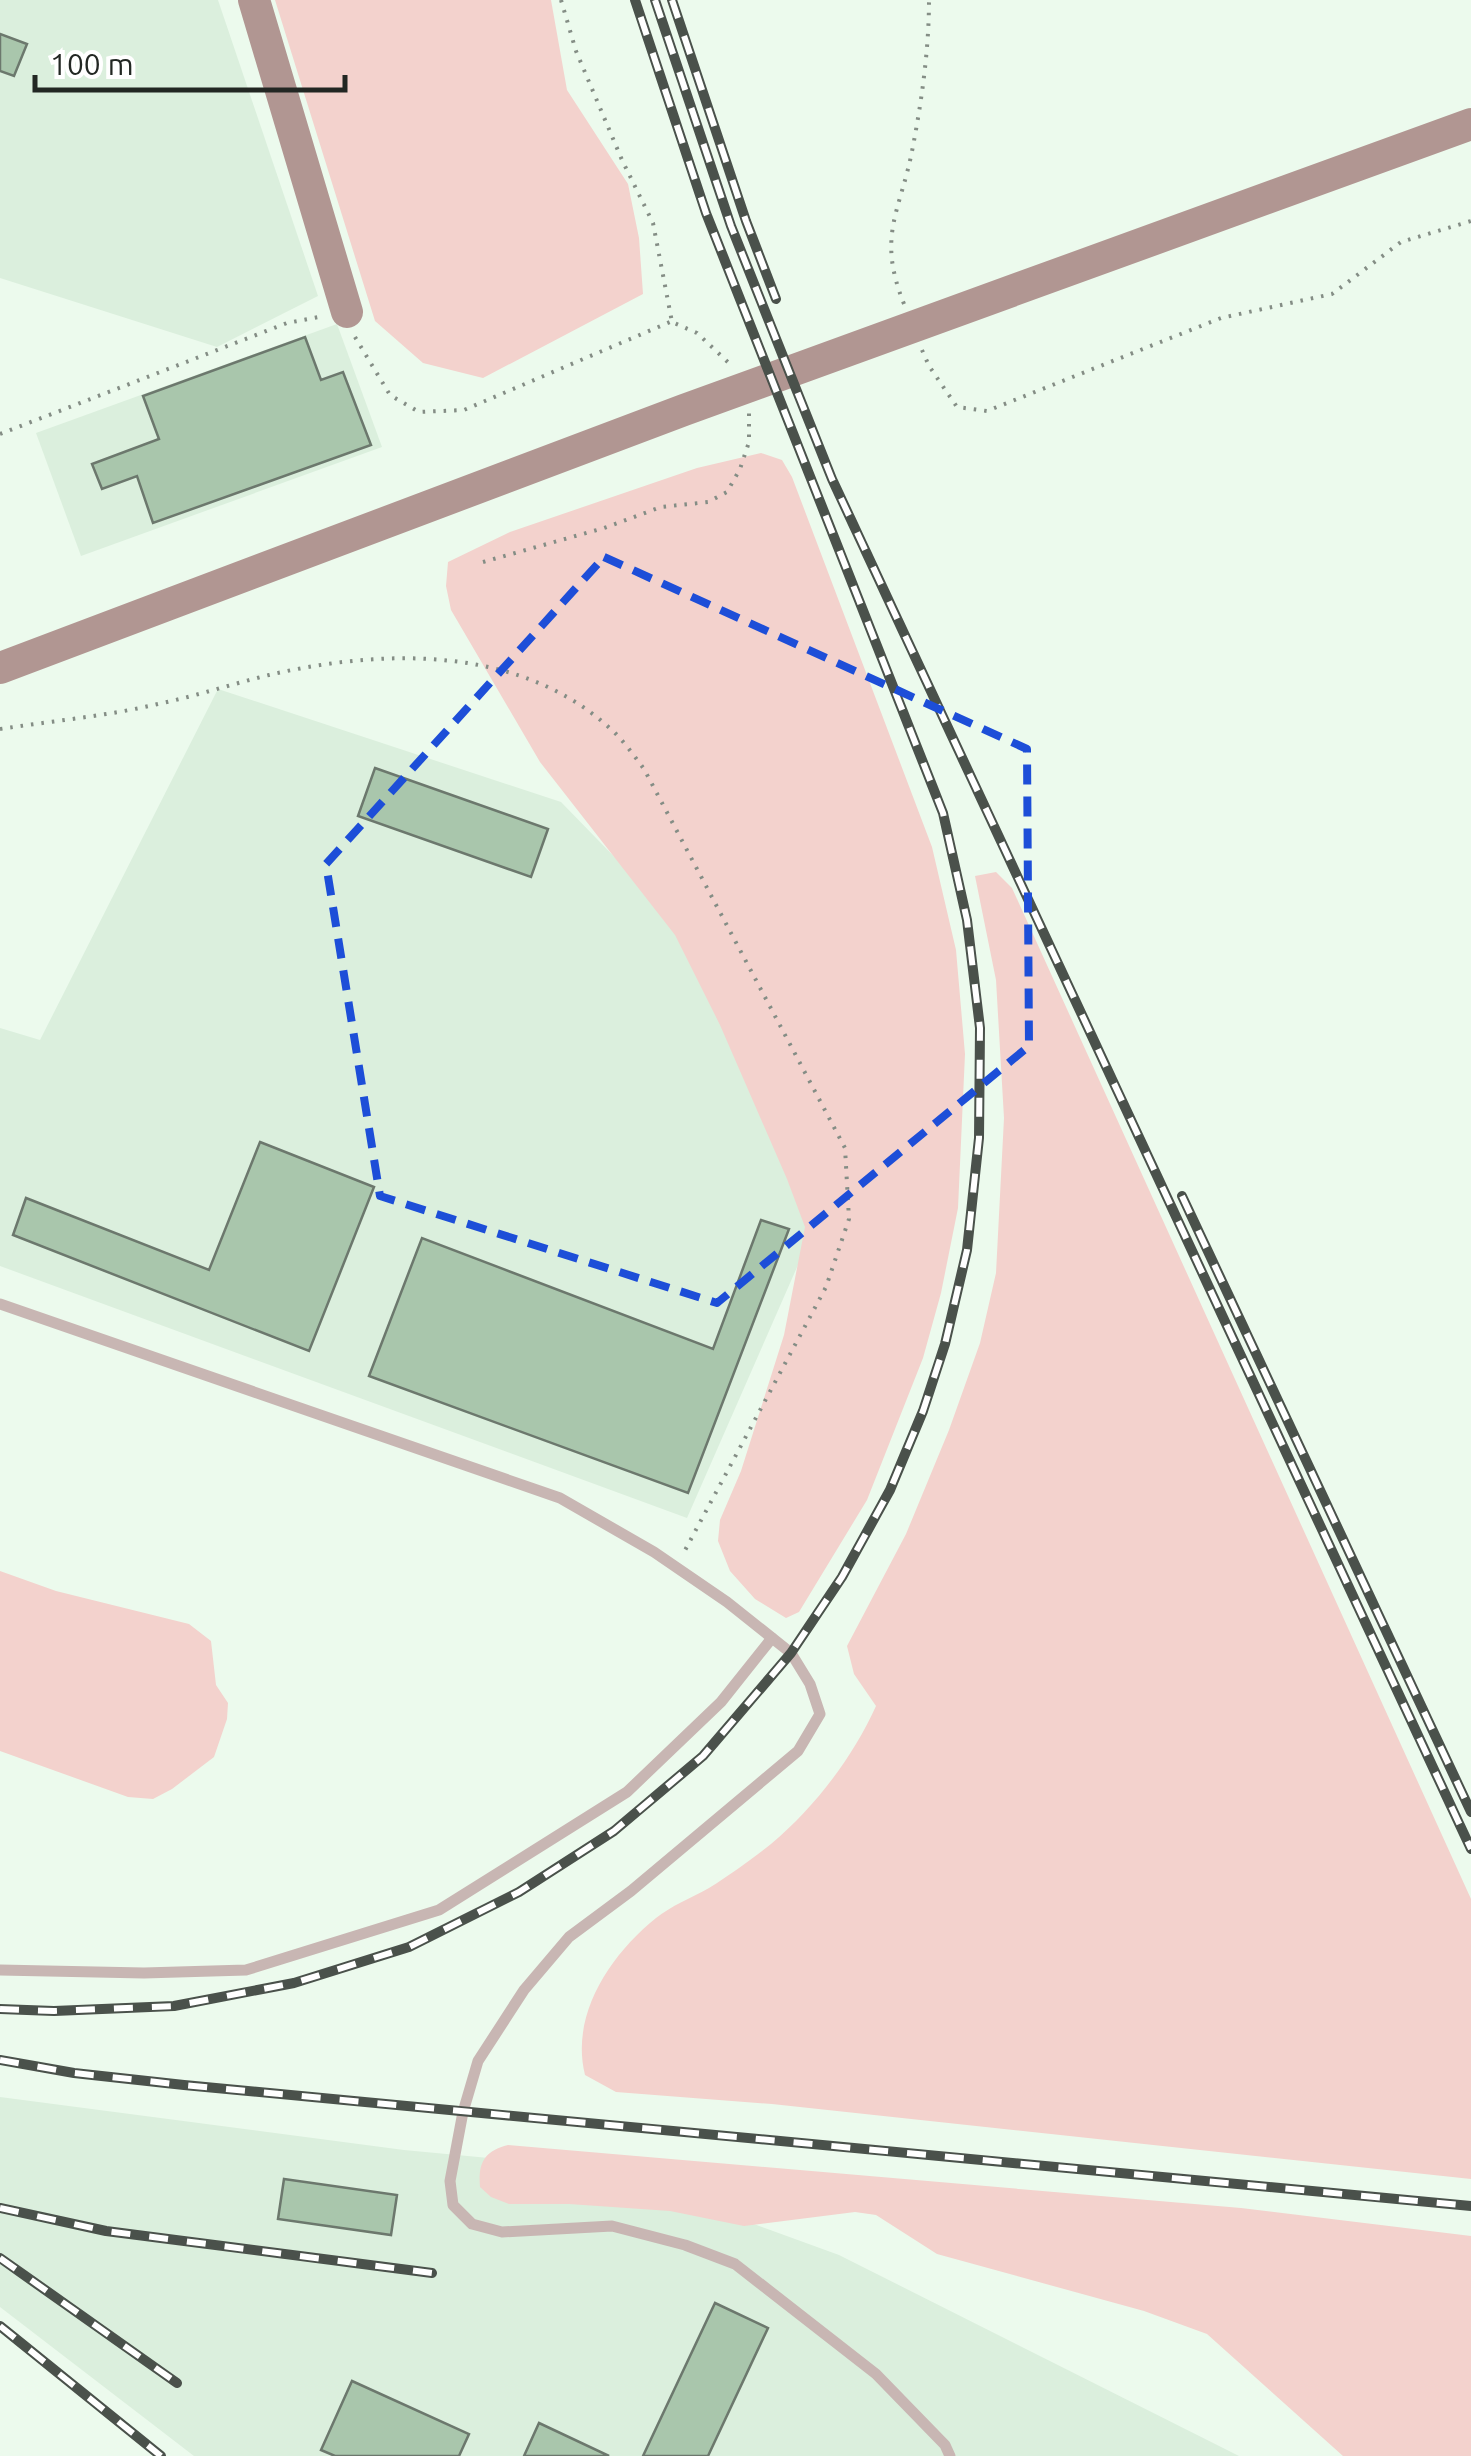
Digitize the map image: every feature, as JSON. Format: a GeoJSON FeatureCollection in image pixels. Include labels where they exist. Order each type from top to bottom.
{"type":"FeatureCollection","features":[{"type":"Feature","properties":{"kind":"main road"},"geometry":{"type":"LineString","coordinates":[[254,0],[346,312]]}},
{"type":"Feature","properties":{"kind":"main road"},"geometry":{"type":"LineString","coordinates":[[0,668],[684,410],[1471,124]]}},
{"type":"Feature","properties":{"kind":"lane"},"geometry":{"type":"LineString","coordinates":[[0,1304],[560,1498],[612,1525],[676,1567],[791,1653],[810,1684],[820,1714],[798,1750],[631,1891],[568,1938],[524,1990],[478,2061],[462,2112],[450,2182],[453,2205],[472,2224],[502,2232],[612,2226],[684,2245],[735,2264],[876,2374],[945,2445],[950,2456]]}},
{"type":"Feature","properties":{"kind":"lane"},"geometry":{"type":"LineString","coordinates":[[0,1970],[246,1970],[439,1910],[626,1792],[720,1702],[772,1638]]}},
{"type":"Feature","properties":{"kind":"path"},"geometry":{"type":"LineString","coordinates":[[561,0],[576,51],[653,222],[672,322]]}},
{"type":"Feature","properties":{"kind":"path"},"geometry":{"type":"LineString","coordinates":[[0,434],[286,323],[346,312],[358,343],[390,395],[419,412],[464,410],[672,322],[698,333],[736,372]]}},
{"type":"Feature","properties":{"kind":"path"},"geometry":{"type":"LineString","coordinates":[[483,562],[604,528],[661,507],[708,502],[727,492],[750,442],[749,411]]}},
{"type":"Feature","properties":{"kind":"path"},"geometry":{"type":"LineString","coordinates":[[0,729],[156,705],[273,674],[378,658],[444,659],[513,672],[552,689],[616,734],[644,769],[845,1148],[849,1219],[826,1287],[676,1567]]}},
{"type":"Feature","properties":{"kind":"highlighted area"},"geometry":{"type":"Polygon","coordinates":[[[604,557],[1027,749],[1029,1046],[717,1303],[380,1196],[326,864],[604,557]]]}},
{"type":"Feature","properties":{"kind":"shaded area"},"geometry":{"type":"Polygon","coordinates":[[[0,0],[218,0],[318,296],[217,347],[0,278],[0,0]]]}},
{"type":"Feature","properties":{"kind":"shaded area"},"geometry":{"type":"Polygon","coordinates":[[[275,0],[551,0],[567,90],[628,184],[639,238],[643,294],[483,378],[423,363],[375,321],[275,0]]]}},
{"type":"Feature","properties":{"kind":"shaded area"},"geometry":{"type":"Polygon","coordinates":[[[337,324],[382,447],[81,556],[36,433],[337,324]]]}},
{"type":"Feature","properties":{"kind":"shaded area"},"geometry":{"type":"Polygon","coordinates":[[[761,453],[782,460],[792,477],[932,847],[956,950],[965,1054],[958,1208],[923,1358],[867,1500],[799,1612],[786,1618],[755,1599],[730,1571],[718,1541],[720,1520],[741,1471],[784,1335],[805,1227],[720,1025],[675,935],[540,762],[451,610],[446,586],[448,562],[510,532],[697,468],[761,453]]]}},
{"type":"Feature","properties":{"kind":"shaded area"},"geometry":{"type":"Polygon","coordinates":[[[218,689],[561,802],[705,950],[812,1233],[687,1518],[0,1266],[0,1028],[40,1040],[218,689]]]}},
{"type":"Feature","properties":{"kind":"shaded area"},"geometry":{"type":"Polygon","coordinates":[[[996,872],[1012,888],[1471,1899],[1471,2179],[772,2104],[616,2092],[585,2075],[583,2030],[589,2009],[609,1968],[623,1950],[662,1914],[725,1878],[787,1830],[844,1762],[876,1706],[854,1674],[847,1646],[906,1534],[949,1430],[980,1343],[996,1273],[1004,1118],[996,980],[975,876],[996,872]]]}},
{"type":"Feature","properties":{"kind":"shaded area"},"geometry":{"type":"Polygon","coordinates":[[[0,1571],[56,1591],[189,1624],[211,1641],[216,1685],[228,1703],[227,1719],[214,1757],[153,1799],[128,1797],[0,1751],[0,1571]]]}},
{"type":"Feature","properties":{"kind":"shaded area"},"geometry":{"type":"Polygon","coordinates":[[[0,2097],[404,2150],[603,2169],[839,2255],[1239,2456],[194,2456],[0,2307],[0,2097]]]}},
{"type":"Feature","properties":{"kind":"shaded area"},"geometry":{"type":"Polygon","coordinates":[[[508,2145],[1241,2208],[1471,2236],[1471,2456],[1343,2456],[1207,2334],[1144,2311],[937,2254],[876,2215],[855,2212],[744,2226],[670,2211],[509,2204],[491,2197],[480,2187],[482,2165],[488,2155],[508,2145]]]}},
{"type":"Feature","properties":{"kind":"building"},"geometry":{"type":"Polygon","coordinates":[[[0,34],[27,44],[14,76],[0,71],[0,34]]]}},
{"type":"Feature","properties":{"kind":"building"},"geometry":{"type":"Polygon","coordinates":[[[305,337],[321,380],[343,372],[371,445],[153,523],[137,476],[102,489],[92,464],[159,439],[143,396],[305,337]]]}},
{"type":"Feature","properties":{"kind":"building"},"geometry":{"type":"Polygon","coordinates":[[[375,768],[548,829],[531,877],[358,816],[375,768]]]}},
{"type":"Feature","properties":{"kind":"building"},"geometry":{"type":"Polygon","coordinates":[[[260,1142],[374,1187],[309,1351],[13,1235],[26,1198],[209,1270],[260,1142]]]}},
{"type":"Feature","properties":{"kind":"building"},"geometry":{"type":"Polygon","coordinates":[[[761,1220],[789,1229],[688,1493],[369,1376],[422,1238],[713,1349],[761,1220]]]}},
{"type":"Feature","properties":{"kind":"building"},"geometry":{"type":"Polygon","coordinates":[[[284,2179],[397,2195],[391,2235],[278,2219],[284,2179]]]}},
{"type":"Feature","properties":{"kind":"building"},"geometry":{"type":"Polygon","coordinates":[[[715,2303],[768,2328],[708,2456],[643,2456],[715,2303]]]}},
{"type":"Feature","properties":{"kind":"building"},"geometry":{"type":"Polygon","coordinates":[[[352,2381],[469,2434],[459,2456],[335,2456],[321,2450],[352,2381]]]}},
{"type":"Feature","properties":{"kind":"building"},"geometry":{"type":"Polygon","coordinates":[[[539,2423],[609,2456],[524,2456],[539,2423]]]}},
{"type":"Feature","properties":{"kind":"railway"},"geometry":{"type":"LineString","coordinates":[[0,2009],[174,2006],[294,1983],[409,1947],[519,1892],[614,1831],[703,1756],[791,1653],[842,1577],[890,1490],[923,1411],[945,1344],[967,1250],[979,1138],[980,1028],[967,920],[943,813],[706,213],[635,0]]}},
{"type":"Feature","properties":{"kind":"railway"},"geometry":{"type":"LineString","coordinates":[[655,0],[731,226],[832,479],[1471,1849]]}},
{"type":"Feature","properties":{"kind":"railway"},"geometry":{"type":"LineString","coordinates":[[672,0],[776,299]]}},
{"type":"Feature","properties":{"kind":"railway"},"geometry":{"type":"LineString","coordinates":[[1182,1196],[1471,1812]]}},
{"type":"Feature","properties":{"kind":"railway"},"geometry":{"type":"LineString","coordinates":[[0,2060],[184,2085],[1471,2206]]}},
{"type":"Feature","properties":{"kind":"railway"},"geometry":{"type":"LineString","coordinates":[[0,2208],[106,2231],[432,2273]]}},
{"type":"Feature","properties":{"kind":"railway"},"geometry":{"type":"LineString","coordinates":[[0,2258],[177,2383]]}},
{"type":"Feature","properties":{"kind":"railway"},"geometry":{"type":"LineString","coordinates":[[0,2326],[161,2456]]}}]}
